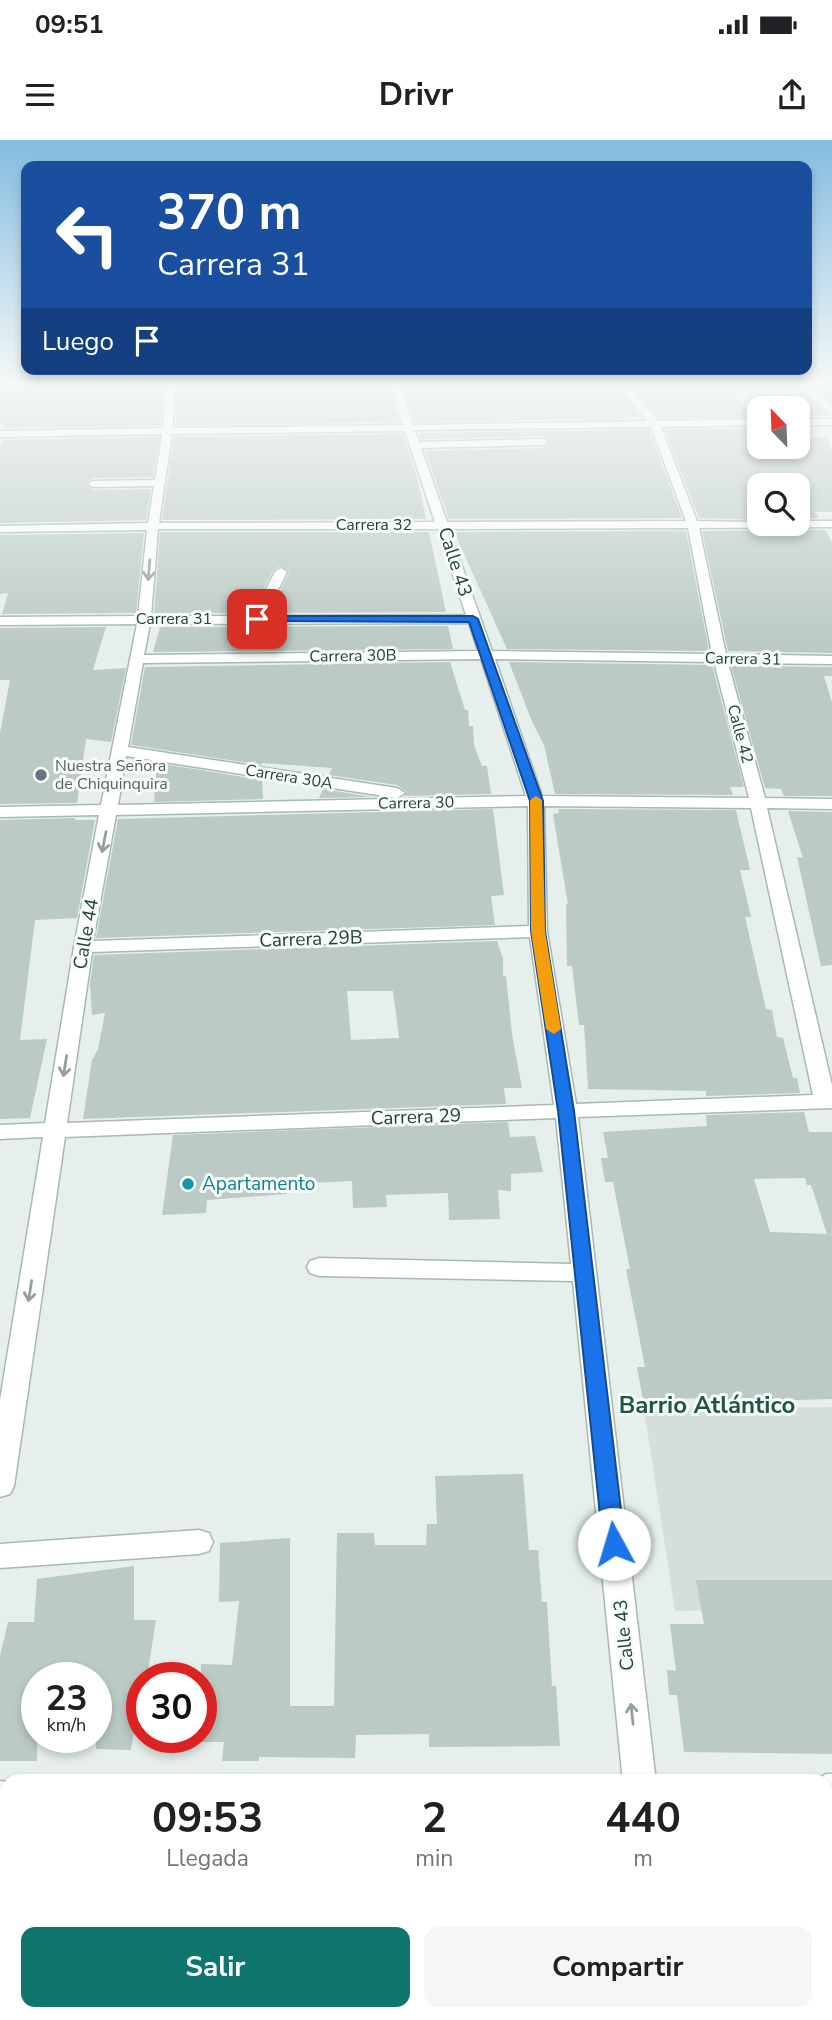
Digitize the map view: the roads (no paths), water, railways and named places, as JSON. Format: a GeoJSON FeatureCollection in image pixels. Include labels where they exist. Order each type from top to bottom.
{"type":"FeatureCollection","features":[{"type":"Feature","properties":{"kind":"street","name":"Calle 44"},"geometry":{"type":"LineString","coordinates":[[0,1486],[83,947],[144,620],[153,526],[163,471]]}},
{"type":"Feature","properties":{"kind":"street","name":"Calle 43"},"geometry":{"type":"LineString","coordinates":[[424,471],[536,801],[538,931],[566,1111],[639,1774]]}},
{"type":"Feature","properties":{"kind":"street","name":"Calle 42"},"geometry":{"type":"LineString","coordinates":[[672,471],[693,525],[720,658],[758,803],[828,1101]]}},
{"type":"Feature","properties":{"kind":"street"},"geometry":{"type":"LineString","coordinates":[[93,484],[161,483]]}},
{"type":"Feature","properties":{"kind":"street","name":"Carrera 32"},"geometry":{"type":"LineString","coordinates":[[0,529],[443,524],[832,524]]}},
{"type":"Feature","properties":{"kind":"street"},"geometry":{"type":"LineString","coordinates":[[257,619],[281,572]]}},
{"type":"Feature","properties":{"kind":"street","name":"Carrera 31"},"geometry":{"type":"LineString","coordinates":[[0,621],[473,619]]}},
{"type":"Feature","properties":{"kind":"street","name":"Carrera 31"},"geometry":{"type":"LineString","coordinates":[[486,655],[832,660]]}},
{"type":"Feature","properties":{"kind":"street","name":"Carrera 30B"},"geometry":{"type":"LineString","coordinates":[[137,659],[486,655]]}},
{"type":"Feature","properties":{"kind":"street","name":"Carrera 30A"},"geometry":{"type":"LineString","coordinates":[[121,751],[458,802]]}},
{"type":"Feature","properties":{"kind":"street","name":"Carrera 30"},"geometry":{"type":"LineString","coordinates":[[0,813],[110,808],[536,801],[832,804]]}},
{"type":"Feature","properties":{"kind":"street","name":"Carrera 29B"},"geometry":{"type":"LineString","coordinates":[[83,947],[538,931]]}},
{"type":"Feature","properties":{"kind":"street","name":"Carrera 29"},"geometry":{"type":"LineString","coordinates":[[0,1132],[828,1101]]}},
{"type":"Feature","properties":{"kind":"street"},"geometry":{"type":"LineString","coordinates":[[320,1268],[584,1272]]}},
{"type":"Feature","properties":{"kind":"street"},"geometry":{"type":"LineString","coordinates":[[0,1556],[199,1542]]}},
{"type":"Feature","properties":{"kind":"place","name":"Nuestra Señora de Chiquinquira"},"geometry":{"type":"Point","coordinates":[41,775]}},
{"type":"Feature","properties":{"kind":"place","name":"Apartamento"},"geometry":{"type":"Point","coordinates":[188,1184]}},
{"type":"Feature","properties":{"kind":"district","name":"Barrio Atlántico"},"geometry":{"type":"Point","coordinates":[707,1405]}}]}
